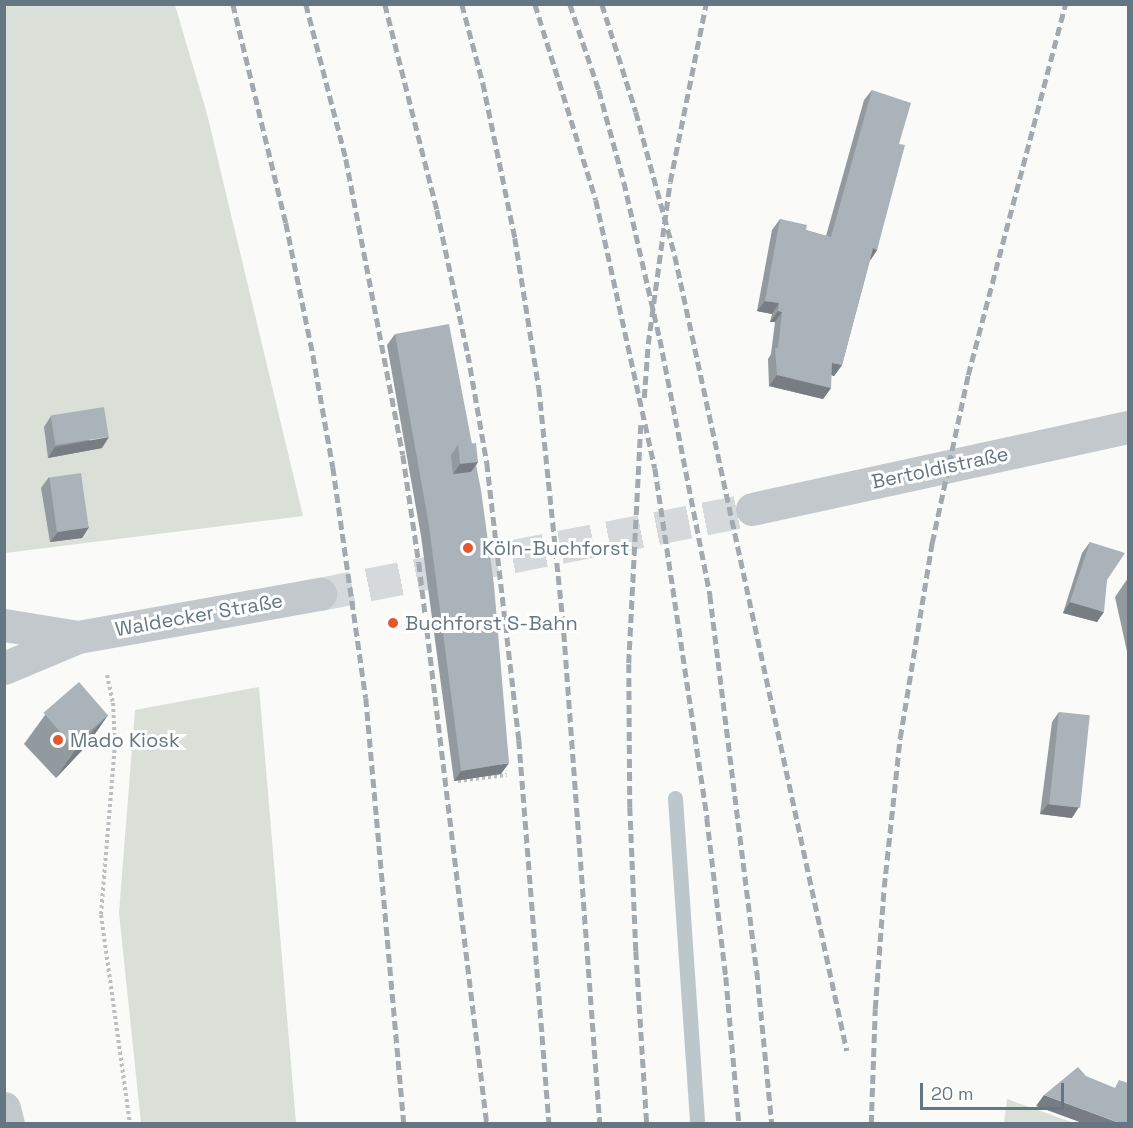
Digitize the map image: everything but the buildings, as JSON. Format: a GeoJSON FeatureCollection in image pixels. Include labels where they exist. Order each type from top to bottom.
{"type":"FeatureCollection","features":[{"type":"Feature","properties":{"kind":"street","name":"Bertoldistraße"},"geometry":{"type":"LineString","coordinates":[[752,509],[1128,427]]}},
{"type":"Feature","properties":{"kind":"street","name":"Waldecker Straße"},"geometry":{"type":"LineString","coordinates":[[4,668],[88,635],[320,594]]}},
{"type":"Feature","properties":{"kind":"street","name":"Waldecker Straße"},"geometry":{"type":"LineString","coordinates":[[4,626],[88,635]]}},
{"type":"Feature","properties":{"kind":"street"},"geometry":{"type":"LineString","coordinates":[[4,1108],[8,1124]]}},
{"type":"Feature","properties":{"kind":"path"},"geometry":{"type":"LineString","coordinates":[[88,635],[113,702],[115,744],[101,915],[130,1124]]}},
{"type":"Feature","properties":{"kind":"path"},"geometry":{"type":"LineString","coordinates":[[480,767],[480,779]]}},
{"type":"Feature","properties":{"kind":"path"},"geometry":{"type":"LineString","coordinates":[[458,781],[507,775]]}},
{"type":"Feature","properties":{"kind":"shaded area"},"geometry":{"type":"Polygon","coordinates":[[[4,5],[175,5],[207,114],[303,516],[5,553],[4,5]]]}},
{"type":"Feature","properties":{"kind":"shaded area"},"geometry":{"type":"Polygon","coordinates":[[[259,687],[296,1123],[141,1123],[119,913],[135,710],[259,687]]]}},
{"type":"Feature","properties":{"kind":"shaded area"},"geometry":{"type":"Polygon","coordinates":[[[1007,1099],[1074,1123],[1004,1123],[1007,1099]]]}},
{"type":"Feature","properties":{"kind":"waterway"},"geometry":{"type":"LineString","coordinates":[[675,798],[697,1124]]}},
{"type":"Feature","properties":{"kind":"tunnel"},"geometry":{"type":"LineString","coordinates":[[320,594],[752,509]]}},
{"type":"Feature","properties":{"kind":"railway"},"geometry":{"type":"LineString","coordinates":[[233,4],[286,223],[333,467],[366,698],[404,1124]]}},
{"type":"Feature","properties":{"kind":"railway"},"geometry":{"type":"LineString","coordinates":[[306,4],[346,159],[403,455],[419,563],[487,1124]]}},
{"type":"Feature","properties":{"kind":"railway"},"geometry":{"type":"LineString","coordinates":[[385,4],[437,210],[468,354],[487,463],[519,740],[549,1124]]}},
{"type":"Feature","properties":{"kind":"railway"},"geometry":{"type":"LineString","coordinates":[[462,4],[483,83],[515,238],[539,388],[563,619],[600,1124]]}},
{"type":"Feature","properties":{"kind":"railway"},"geometry":{"type":"LineString","coordinates":[[535,4],[596,200],[655,468],[707,818],[726,977],[739,1124]]}},
{"type":"Feature","properties":{"kind":"railway"},"geometry":{"type":"LineString","coordinates":[[570,4],[599,90],[624,182],[660,339],[710,595],[757,971],[772,1124]]}},
{"type":"Feature","properties":{"kind":"railway"},"geometry":{"type":"LineString","coordinates":[[602,4],[636,112],[675,256],[847,1051]]}},
{"type":"Feature","properties":{"kind":"railway"},"geometry":{"type":"LineString","coordinates":[[644,398],[648,344],[670,182],[706,4]]}},
{"type":"Feature","properties":{"kind":"railway"},"geometry":{"type":"LineString","coordinates":[[871,1124],[875,1009],[884,887],[900,738],[932,543],[968,375],[1065,4]]}},
{"type":"Feature","properties":{"kind":"railway"},"geometry":{"type":"LineString","coordinates":[[641,425],[629,664],[630,807],[647,1124]]}},
{"type":"Feature","properties":{"kind":"place","name":"Köln-Buchforst"},"geometry":{"type":"Point","coordinates":[468,548]}},
{"type":"Feature","properties":{"kind":"place","name":"Buchforst S-Bahn"},"geometry":{"type":"Point","coordinates":[393,623]}},
{"type":"Feature","properties":{"kind":"place","name":"Mado Kiosk"},"geometry":{"type":"Point","coordinates":[58,740]}}]}
